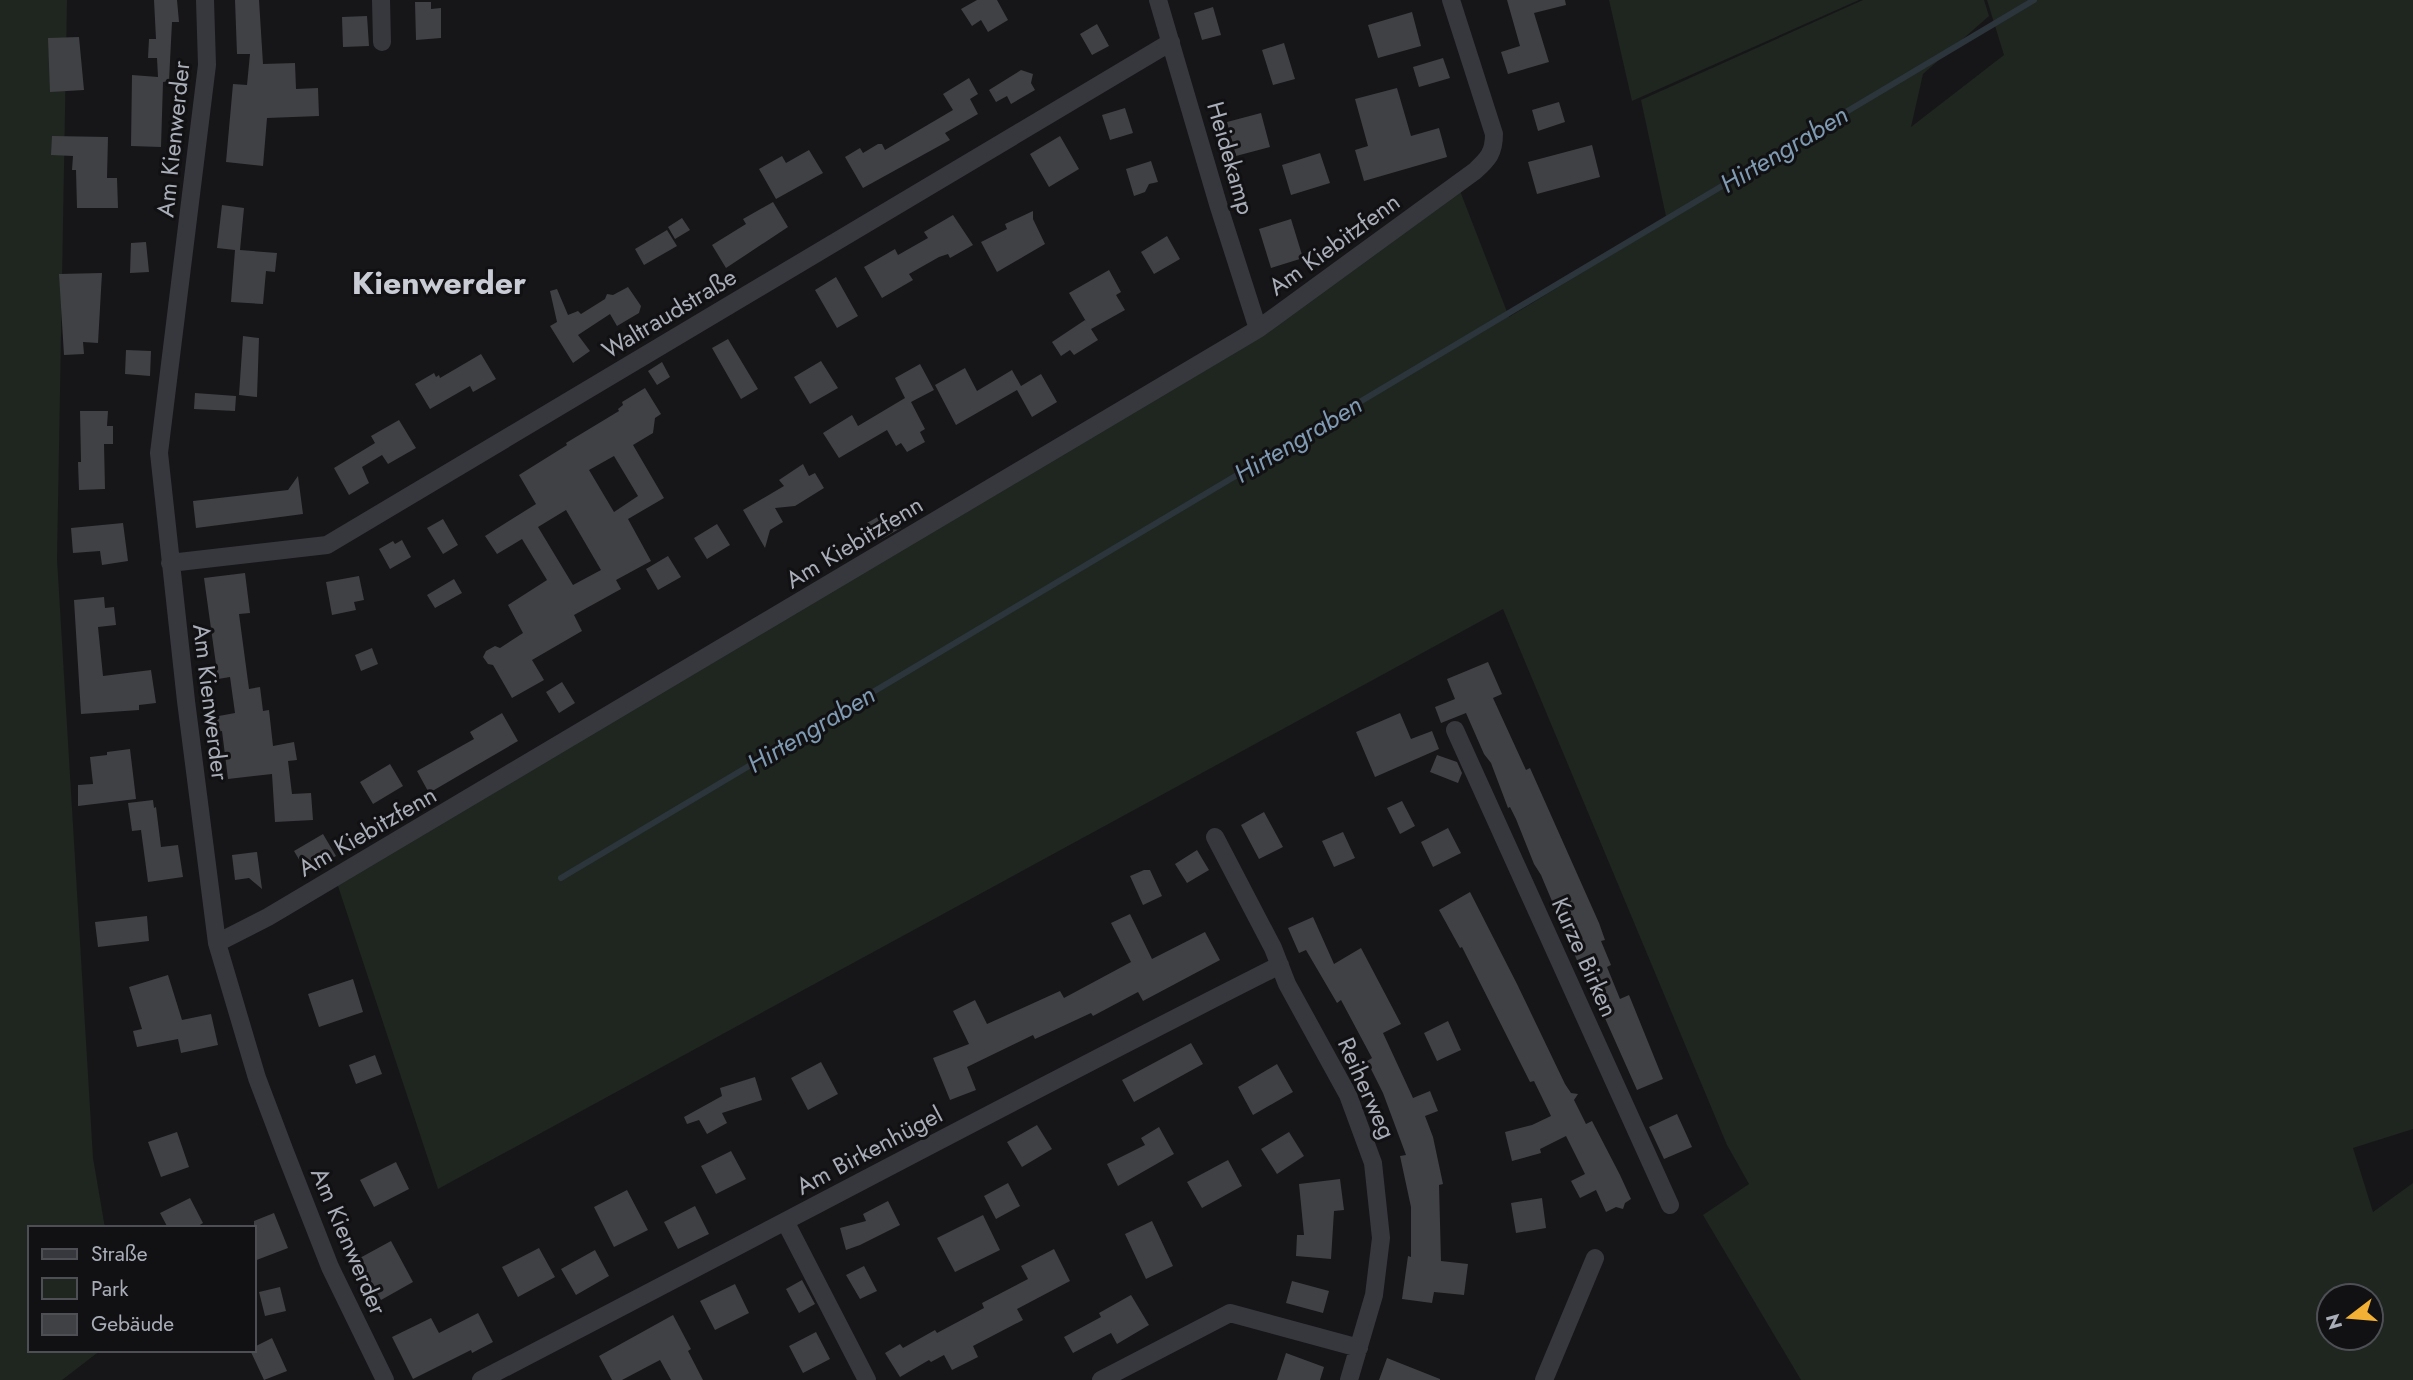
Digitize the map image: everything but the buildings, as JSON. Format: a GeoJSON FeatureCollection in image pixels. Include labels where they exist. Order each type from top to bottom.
{"type":"FeatureCollection","features":[{"type":"Feature","properties":{"kind":"street","name":"Am Kienwerder"},"geometry":{"type":"LineString","coordinates":[[205,0],[207,65],[159,453],[170,563],[218,943],[257,1078],[285,1152],[330,1267],[385,1380]]}},
{"type":"Feature","properties":{"kind":"street"},"geometry":{"type":"LineString","coordinates":[[382,0],[382,42]]}},
{"type":"Feature","properties":{"kind":"street","name":"Heidekamp"},"geometry":{"type":"LineString","coordinates":[[1158,0],[1258,329]]}},
{"type":"Feature","properties":{"kind":"street","name":"Am Kiebitzfenn"},"geometry":{"type":"LineString","coordinates":[[218,943],[268,917],[613,714],[1258,329],[1475,171],[1494,150],[1494,134],[1451,0]]}},
{"type":"Feature","properties":{"kind":"street","name":"Waltraudstraße"},"geometry":{"type":"LineString","coordinates":[[170,563],[327,545],[1171,42]]}},
{"type":"Feature","properties":{"kind":"street","name":"Kurze Birken"},"geometry":{"type":"LineString","coordinates":[[1455,730],[1670,1205]]}},
{"type":"Feature","properties":{"kind":"street","name":"Reiherweg"},"geometry":{"type":"LineString","coordinates":[[1214,837],[1280,965],[1287,984],[1348,1094],[1373,1163],[1381,1238],[1374,1295],[1349,1380]]}},
{"type":"Feature","properties":{"kind":"street","name":"Am Birkenhügel"},"geometry":{"type":"LineString","coordinates":[[481,1380],[789,1230],[988,1115],[1280,965]]}},
{"type":"Feature","properties":{"kind":"street"},"geometry":{"type":"LineString","coordinates":[[789,1230],[867,1380]]}},
{"type":"Feature","properties":{"kind":"street"},"geometry":{"type":"LineString","coordinates":[[1544,1380],[1595,1258]]}},
{"type":"Feature","properties":{"kind":"street"},"geometry":{"type":"LineString","coordinates":[[1101,1380],[1230,1313],[1359,1348]]}},
{"type":"Feature","properties":{"kind":"green space"},"geometry":{"type":"Polygon","coordinates":[[[0,0],[67,0],[57,559],[93,1158],[105,1226],[28,1226],[28,1352],[98,1352],[62,1380],[0,1380],[0,0]]]}},
{"type":"Feature","properties":{"kind":"green space"},"geometry":{"type":"Polygon","coordinates":[[[1609,0],[1859,0],[1632,101],[1609,0]]]}},
{"type":"Feature","properties":{"kind":"green space"},"geometry":{"type":"Polygon","coordinates":[[[1863,0],[1984,0],[1989,16],[1923,74],[1911,127],[2004,55],[1987,0],[2413,0],[2413,1129],[2353,1148],[2373,1212],[2413,1183],[2413,1380],[1801,1380],[1703,1215],[1749,1184],[1727,1145],[1503,609],[438,1189],[337,883],[1263,333],[1460,191],[1509,317],[1667,221],[1641,100],[1863,0]]]}},
{"type":"Feature","properties":{"kind":"waterway","name":"Hirtengraben"},"geometry":{"type":"LineString","coordinates":[[561,878],[2034,0]]}},
{"type":"Feature","properties":{"kind":"district","name":"Kienwerder"},"geometry":{"type":"Point","coordinates":[439,283]}}]}
